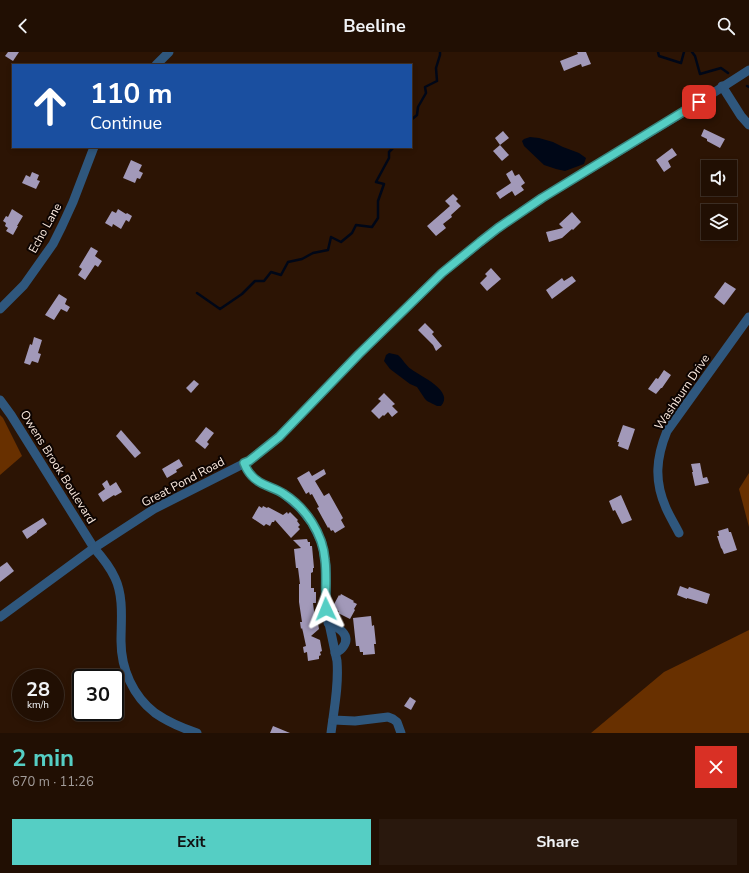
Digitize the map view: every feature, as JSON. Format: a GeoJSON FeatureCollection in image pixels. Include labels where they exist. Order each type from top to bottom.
{"type":"FeatureCollection","features":[{"type":"Feature","properties":{"kind":"street"},"geometry":{"type":"LineString","coordinates":[[157,64],[169,52]]}},
{"type":"Feature","properties":{"kind":"street","name":"Great Pond Road"},"geometry":{"type":"LineString","coordinates":[[0,617],[94,548],[154,509],[249,461],[279,437],[359,354],[442,273],[486,237],[542,198],[679,115],[749,70]]}},
{"type":"Feature","properties":{"kind":"street"},"geometry":{"type":"LineString","coordinates":[[722,86],[741,116],[749,125]]}},
{"type":"Feature","properties":{"kind":"street","name":"Echo Lane"},"geometry":{"type":"LineString","coordinates":[[0,309],[24,285],[53,244],[73,202],[94,148]]}},
{"type":"Feature","properties":{"kind":"street","name":"Washburn Drive"},"geometry":{"type":"LineString","coordinates":[[680,533],[666,508],[657,474],[663,442],[667,431],[749,317]]}},
{"type":"Feature","properties":{"kind":"street","name":"Owens Brook Boulevard"},"geometry":{"type":"LineString","coordinates":[[0,400],[11,415],[94,548],[107,564],[115,578],[120,595],[122,610],[122,658],[130,684],[137,695],[155,713],[169,722],[196,733]]}},
{"type":"Feature","properties":{"kind":"street"},"geometry":{"type":"LineString","coordinates":[[284,494],[300,508],[312,523],[322,543],[326,566],[326,605],[328,624],[338,670],[331,733]]}},
{"type":"Feature","properties":{"kind":"street"},"geometry":{"type":"LineString","coordinates":[[328,624],[336,626],[342,630],[346,637],[343,647],[335,653]]}},
{"type":"Feature","properties":{"kind":"street"},"geometry":{"type":"LineString","coordinates":[[333,720],[360,720],[388,717],[397,722],[401,733]]}},
{"type":"Feature","properties":{"kind":"lane"},"geometry":{"type":"LineString","coordinates":[[244,463],[254,479],[284,494]]}},
{"type":"Feature","properties":{"kind":"shaded area"},"geometry":{"type":"Polygon","coordinates":[[[0,415],[3,418],[22,456],[0,475],[0,415]]]}},
{"type":"Feature","properties":{"kind":"shaded area"},"geometry":{"type":"Polygon","coordinates":[[[749,473],[749,527],[739,489],[749,473]]]}},
{"type":"Feature","properties":{"kind":"shaded area"},"geometry":{"type":"Polygon","coordinates":[[[749,630],[749,733],[591,733],[664,672],[749,630]]]}},
{"type":"Feature","properties":{"kind":"water"},"geometry":{"type":"Polygon","coordinates":[[[530,137],[553,142],[579,153],[586,158],[584,164],[565,171],[544,165],[524,146],[522,141],[530,137]]]}},
{"type":"Feature","properties":{"kind":"water"},"geometry":{"type":"Polygon","coordinates":[[[389,353],[398,355],[409,368],[435,384],[443,395],[444,400],[441,406],[437,406],[427,401],[417,387],[410,384],[390,369],[384,361],[386,355],[389,353]]]}},
{"type":"Feature","properties":{"kind":"building"},"geometry":{"type":"Polygon","coordinates":[[[8,52],[19,52],[13,61],[5,56],[8,52]]]}},
{"type":"Feature","properties":{"kind":"building"},"geometry":{"type":"Polygon","coordinates":[[[577,52],[586,52],[591,64],[582,67],[581,64],[564,71],[560,61],[578,54],[577,52]]]}},
{"type":"Feature","properties":{"kind":"building"},"geometry":{"type":"Polygon","coordinates":[[[704,129],[725,139],[720,148],[701,136],[704,129]]]}},
{"type":"Feature","properties":{"kind":"building"},"geometry":{"type":"Polygon","coordinates":[[[503,131],[509,138],[500,145],[495,138],[503,131]]]}},
{"type":"Feature","properties":{"kind":"building"},"geometry":{"type":"Polygon","coordinates":[[[500,145],[509,155],[502,161],[493,151],[500,145]]]}},
{"type":"Feature","properties":{"kind":"building"},"geometry":{"type":"Polygon","coordinates":[[[672,148],[677,155],[668,161],[671,167],[664,172],[656,160],[672,148]]]}},
{"type":"Feature","properties":{"kind":"building"},"geometry":{"type":"Polygon","coordinates":[[[131,160],[142,165],[139,171],[143,173],[140,179],[137,178],[135,183],[123,178],[131,160]]]}},
{"type":"Feature","properties":{"kind":"building"},"geometry":{"type":"Polygon","coordinates":[[[512,170],[515,176],[519,174],[525,183],[521,186],[524,190],[515,196],[512,191],[500,199],[496,193],[511,183],[506,174],[512,170]]]}},
{"type":"Feature","properties":{"kind":"building"},"geometry":{"type":"Polygon","coordinates":[[[32,172],[39,175],[37,180],[40,181],[36,189],[22,183],[26,175],[30,177],[32,172]]]}},
{"type":"Feature","properties":{"kind":"building"},"geometry":{"type":"Polygon","coordinates":[[[453,194],[458,199],[456,201],[461,206],[451,215],[452,217],[443,224],[446,228],[436,236],[427,226],[450,206],[445,201],[453,194]]]}},
{"type":"Feature","properties":{"kind":"building"},"geometry":{"type":"Polygon","coordinates":[[[12,209],[23,216],[13,235],[6,231],[8,228],[5,226],[6,223],[3,221],[6,216],[8,217],[12,209]]]}},
{"type":"Feature","properties":{"kind":"building"},"geometry":{"type":"Polygon","coordinates":[[[118,209],[132,216],[129,222],[126,220],[121,229],[113,224],[112,227],[105,223],[112,211],[116,213],[118,209]]]}},
{"type":"Feature","properties":{"kind":"building"},"geometry":{"type":"Polygon","coordinates":[[[572,212],[581,222],[562,238],[549,242],[546,232],[563,228],[559,224],[572,212]]]}},
{"type":"Feature","properties":{"kind":"building"},"geometry":{"type":"Polygon","coordinates":[[[91,247],[98,251],[95,256],[102,261],[98,267],[95,265],[85,280],[78,275],[82,269],[79,267],[91,247]]]}},
{"type":"Feature","properties":{"kind":"building"},"geometry":{"type":"Polygon","coordinates":[[[491,268],[501,279],[487,291],[480,283],[487,276],[485,274],[491,268]]]}},
{"type":"Feature","properties":{"kind":"building"},"geometry":{"type":"Polygon","coordinates":[[[572,276],[576,281],[552,299],[546,290],[562,278],[564,281],[572,276]]]}},
{"type":"Feature","properties":{"kind":"building"},"geometry":{"type":"Polygon","coordinates":[[[725,282],[736,289],[724,305],[714,297],[725,282]]]}},
{"type":"Feature","properties":{"kind":"building"},"geometry":{"type":"Polygon","coordinates":[[[59,294],[67,299],[65,304],[70,307],[67,312],[61,309],[54,320],[45,315],[59,294]]]}},
{"type":"Feature","properties":{"kind":"building"},"geometry":{"type":"Polygon","coordinates":[[[425,323],[434,332],[432,334],[442,346],[436,351],[433,345],[418,330],[425,323]]]}},
{"type":"Feature","properties":{"kind":"building"},"geometry":{"type":"Polygon","coordinates":[[[34,337],[42,340],[38,353],[41,354],[38,363],[32,361],[30,365],[24,363],[30,344],[32,345],[34,337]]]}},
{"type":"Feature","properties":{"kind":"building"},"geometry":{"type":"Polygon","coordinates":[[[664,370],[671,375],[656,394],[648,389],[656,378],[658,379],[664,370]]]}},
{"type":"Feature","properties":{"kind":"building"},"geometry":{"type":"Polygon","coordinates":[[[194,380],[199,384],[191,393],[186,388],[194,380]]]}},
{"type":"Feature","properties":{"kind":"building"},"geometry":{"type":"Polygon","coordinates":[[[384,393],[395,404],[392,406],[398,412],[392,417],[388,412],[379,419],[371,411],[381,401],[378,399],[384,393]]]}},
{"type":"Feature","properties":{"kind":"building"},"geometry":{"type":"Polygon","coordinates":[[[623,425],[635,429],[628,450],[618,446],[619,442],[617,442],[623,425]]]}},
{"type":"Feature","properties":{"kind":"building"},"geometry":{"type":"Polygon","coordinates":[[[206,427],[214,433],[207,442],[209,444],[205,449],[195,441],[206,427]]]}},
{"type":"Feature","properties":{"kind":"building"},"geometry":{"type":"Polygon","coordinates":[[[121,430],[141,453],[135,458],[116,436],[121,430]]]}},
{"type":"Feature","properties":{"kind":"building"},"geometry":{"type":"Polygon","coordinates":[[[179,459],[183,466],[167,478],[162,469],[179,459]]]}},
{"type":"Feature","properties":{"kind":"building"},"geometry":{"type":"Polygon","coordinates":[[[700,463],[703,478],[707,477],[709,483],[695,486],[691,464],[700,463]]]}},
{"type":"Feature","properties":{"kind":"building"},"geometry":{"type":"Polygon","coordinates":[[[324,469],[326,474],[315,481],[324,496],[329,493],[343,518],[341,520],[345,527],[335,533],[333,530],[331,531],[329,527],[328,528],[317,508],[319,507],[312,494],[310,495],[309,492],[306,494],[297,478],[309,471],[312,476],[324,469]]]}},
{"type":"Feature","properties":{"kind":"building"},"geometry":{"type":"Polygon","coordinates":[[[107,480],[110,486],[116,482],[122,492],[103,502],[98,494],[105,489],[102,484],[107,480]]]}},
{"type":"Feature","properties":{"kind":"building"},"geometry":{"type":"Polygon","coordinates":[[[621,495],[632,520],[622,524],[615,510],[613,511],[609,501],[621,495]]]}},
{"type":"Feature","properties":{"kind":"building"},"geometry":{"type":"Polygon","coordinates":[[[259,506],[262,508],[263,506],[268,507],[283,515],[290,512],[298,520],[297,521],[300,525],[298,527],[300,529],[291,538],[275,520],[270,526],[266,524],[264,526],[252,518],[259,506]]]}},
{"type":"Feature","properties":{"kind":"building"},"geometry":{"type":"Polygon","coordinates":[[[43,518],[47,524],[27,539],[22,531],[43,518]]]}},
{"type":"Feature","properties":{"kind":"building"},"geometry":{"type":"Polygon","coordinates":[[[728,528],[729,532],[731,532],[737,550],[724,554],[717,536],[719,536],[718,531],[728,528]]]}},
{"type":"Feature","properties":{"kind":"building"},"geometry":{"type":"Polygon","coordinates":[[[307,539],[308,542],[310,542],[310,546],[312,546],[314,568],[313,572],[311,573],[311,588],[314,588],[314,592],[316,592],[316,603],[313,603],[315,619],[317,618],[319,629],[311,636],[320,640],[322,651],[320,652],[321,655],[319,656],[319,659],[308,661],[307,652],[304,653],[303,647],[306,646],[300,622],[302,622],[299,602],[300,584],[298,568],[296,568],[294,549],[301,548],[293,540],[307,539]]]}},
{"type":"Feature","properties":{"kind":"building"},"geometry":{"type":"Polygon","coordinates":[[[7,562],[14,571],[0,582],[0,567],[7,562]]]}},
{"type":"Feature","properties":{"kind":"building"},"geometry":{"type":"Polygon","coordinates":[[[680,586],[688,589],[689,587],[710,594],[707,604],[677,595],[680,586]]]}},
{"type":"Feature","properties":{"kind":"building"},"geometry":{"type":"Polygon","coordinates":[[[341,594],[357,604],[350,619],[338,613],[339,611],[335,610],[336,607],[333,606],[341,594]]]}},
{"type":"Feature","properties":{"kind":"building"},"geometry":{"type":"Polygon","coordinates":[[[371,616],[372,626],[374,625],[376,644],[374,644],[375,654],[363,655],[363,652],[360,652],[359,646],[356,646],[353,618],[371,616]]]}},
{"type":"Feature","properties":{"kind":"building"},"geometry":{"type":"Polygon","coordinates":[[[410,697],[416,701],[411,710],[404,706],[410,697]]]}},
{"type":"Feature","properties":{"kind":"building"},"geometry":{"type":"Polygon","coordinates":[[[273,726],[290,733],[270,733],[273,726]]]}},
{"type":"Feature","properties":{"kind":"waterway"},"geometry":{"type":"LineString","coordinates":[[412,119],[417,115],[418,107],[426,93],[425,87],[437,81],[436,68],[440,52]]}},
{"type":"Feature","properties":{"kind":"waterway"},"geometry":{"type":"LineString","coordinates":[[658,52],[659,56],[681,63],[684,52]]}},
{"type":"Feature","properties":{"kind":"waterway"},"geometry":{"type":"LineString","coordinates":[[692,52],[695,56],[700,74],[721,68],[728,73]]}},
{"type":"Feature","properties":{"kind":"waterway"},"geometry":{"type":"LineString","coordinates":[[197,293],[220,309],[242,294],[255,281],[264,281],[271,272],[281,275],[288,262],[302,259],[313,253],[328,250],[331,237],[341,242],[352,233],[356,225],[372,227],[378,218],[378,201],[384,184],[376,182],[389,158],[389,152],[393,148]]}},
{"type":"Feature","properties":{"kind":"route"},"geometry":{"type":"LineString","coordinates":[[326,609],[326,566],[322,543],[314,525],[297,504],[284,494],[254,479],[244,463],[249,461],[279,437],[359,354],[442,273],[480,242],[542,198],[699,102]]}}]}
